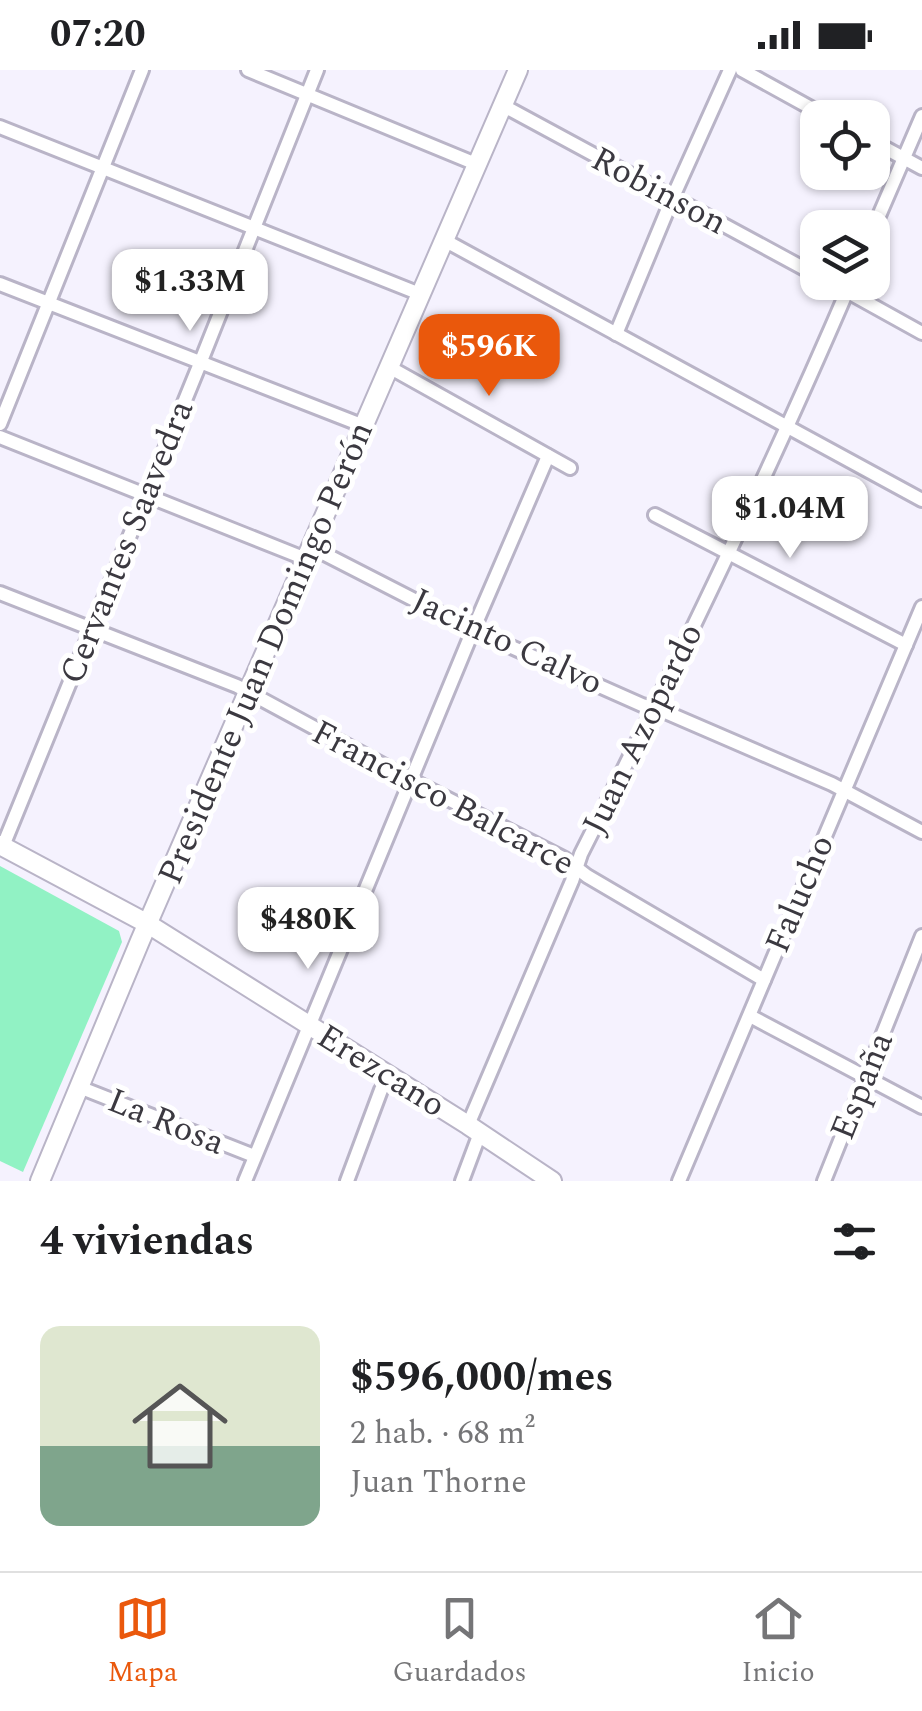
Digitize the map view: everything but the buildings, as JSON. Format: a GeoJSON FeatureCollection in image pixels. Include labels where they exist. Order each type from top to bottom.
{"type":"FeatureCollection","features":[{"type":"Feature","properties":{"kind":"street"},"geometry":{"type":"LineString","coordinates":[[0,424],[142,70]]}},
{"type":"Feature","properties":{"kind":"street"},"geometry":{"type":"LineString","coordinates":[[248,70],[476,164]]}},
{"type":"Feature","properties":{"kind":"street","name":"Cervantes Saavedra"},"geometry":{"type":"LineString","coordinates":[[1,846],[147,496],[317,70]]}},
{"type":"Feature","properties":{"kind":"street","name":"Presidente Juan Domingo Perón"},"geometry":{"type":"LineString","coordinates":[[40,1181],[518,70]]}},
{"type":"Feature","properties":{"kind":"street"},"geometry":{"type":"LineString","coordinates":[[616,334],[730,70]]}},
{"type":"Feature","properties":{"kind":"street"},"geometry":{"type":"LineString","coordinates":[[742,70],[800,102]]}},
{"type":"Feature","properties":{"kind":"street","name":"Robinson"},"geometry":{"type":"LineString","coordinates":[[502,106],[800,267]]}},
{"type":"Feature","properties":{"kind":"street"},"geometry":{"type":"LineString","coordinates":[[882,210],[922,116]]}},
{"type":"Feature","properties":{"kind":"street"},"geometry":{"type":"LineString","coordinates":[[0,127],[420,294]]}},
{"type":"Feature","properties":{"kind":"street"},"geometry":{"type":"LineString","coordinates":[[890,151],[922,168]]}},
{"type":"Feature","properties":{"kind":"street"},"geometry":{"type":"LineString","coordinates":[[444,240],[922,500]]}},
{"type":"Feature","properties":{"kind":"street"},"geometry":{"type":"LineString","coordinates":[[0,284],[364,426]]}},
{"type":"Feature","properties":{"kind":"street","name":"Juan Azopardo"},"geometry":{"type":"LineString","coordinates":[[462,1181],[474,1129],[581,854],[729,554],[843,300]]}},
{"type":"Feature","properties":{"kind":"street"},"geometry":{"type":"LineString","coordinates":[[869,300],[922,334]]}},
{"type":"Feature","properties":{"kind":"street"},"geometry":{"type":"LineString","coordinates":[[389,367],[570,468]]}},
{"type":"Feature","properties":{"kind":"street","name":"Jacinto Calvo"},"geometry":{"type":"LineString","coordinates":[[0,436],[147,496],[309,553],[473,630],[843,790],[922,832]]}},
{"type":"Feature","properties":{"kind":"street"},"geometry":{"type":"LineString","coordinates":[[245,1181],[548,456]]}},
{"type":"Feature","properties":{"kind":"street"},"geometry":{"type":"LineString","coordinates":[[654,515],[906,645]]}},
{"type":"Feature","properties":{"kind":"street","name":"Francisco Balcarce"},"geometry":{"type":"LineString","coordinates":[[0,593],[249,692],[565,859],[764,980]]}},
{"type":"Feature","properties":{"kind":"street","name":"Falucho"},"geometry":{"type":"LineString","coordinates":[[680,1181],[922,608]]}},
{"type":"Feature","properties":{"kind":"street","name":"Erezcano"},"geometry":{"type":"LineString","coordinates":[[1,846],[148,924],[552,1181]]}},
{"type":"Feature","properties":{"kind":"street","name":"España"},"geometry":{"type":"LineString","coordinates":[[824,1181],[922,936]]}},
{"type":"Feature","properties":{"kind":"street"},"geometry":{"type":"LineString","coordinates":[[750,1016],[922,1107]]}},
{"type":"Feature","properties":{"kind":"street"},"geometry":{"type":"LineString","coordinates":[[346,1181],[390,1076]]}},
{"type":"Feature","properties":{"kind":"street","name":"La Rosa"},"geometry":{"type":"LineString","coordinates":[[78,1087],[254,1156]]}},
{"type":"Feature","properties":{"kind":"green space"},"geometry":{"type":"Polygon","coordinates":[[[0,866],[119,931],[122,942],[23,1172],[0,1161],[0,866]]]}}]}
